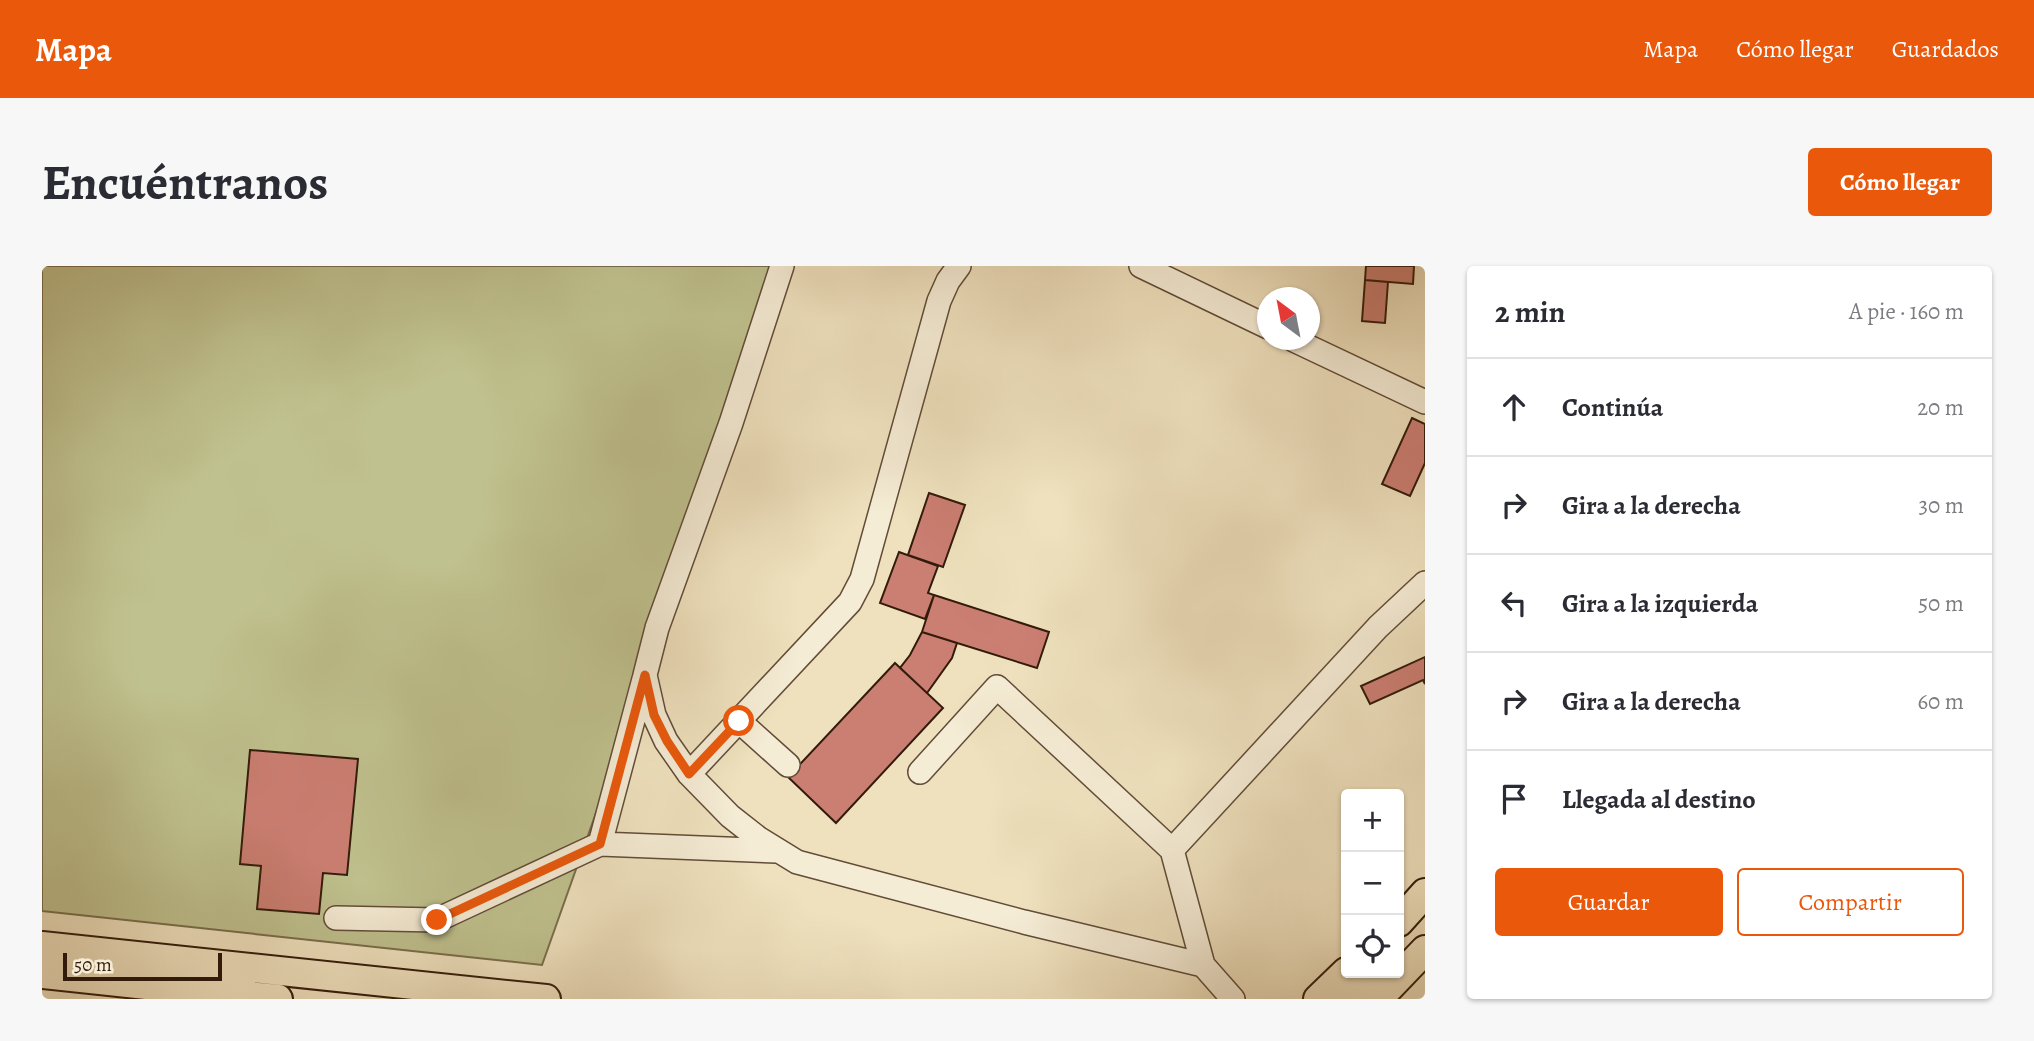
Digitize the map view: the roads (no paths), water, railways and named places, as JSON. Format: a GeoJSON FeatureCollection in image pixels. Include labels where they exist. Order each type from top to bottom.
{"type":"FeatureCollection","features":[{"type":"Feature","properties":{"kind":"main road"},"geometry":{"type":"LineString","coordinates":[[1404,916],[1425,893]]}},
{"type":"Feature","properties":{"kind":"main road"},"geometry":{"type":"LineString","coordinates":[[1404,940],[1425,918]]}},
{"type":"Feature","properties":{"kind":"main road"},"geometry":{"type":"LineString","coordinates":[[42,946],[546,999]]}},
{"type":"Feature","properties":{"kind":"main road"},"geometry":{"type":"LineString","coordinates":[[1378,999],[1425,950]]}},
{"type":"Feature","properties":{"kind":"main road"},"geometry":{"type":"LineString","coordinates":[[42,974],[278,999]]}},
{"type":"Feature","properties":{"kind":"main road"},"geometry":{"type":"LineString","coordinates":[[1318,999],[1341,977]]}},
{"type":"Feature","properties":{"kind":"main road"},"geometry":{"type":"LineString","coordinates":[[1346,999],[1366,978]]}},
{"type":"Feature","properties":{"kind":"lane"},"geometry":{"type":"LineString","coordinates":[[600,844],[657,628],[731,423],[782,266]]}},
{"type":"Feature","properties":{"kind":"lane"},"geometry":{"type":"LineString","coordinates":[[689,774],[850,602],[862,579],[939,301],[948,281],[959,266]]}},
{"type":"Feature","properties":{"kind":"lane"},"geometry":{"type":"LineString","coordinates":[[1141,266],[1257,322]]}},
{"type":"Feature","properties":{"kind":"lane"},"geometry":{"type":"LineString","coordinates":[[1315,350],[1425,402]]}},
{"type":"Feature","properties":{"kind":"lane"},"geometry":{"type":"LineString","coordinates":[[1172,850],[1378,627],[1425,583]]}},
{"type":"Feature","properties":{"kind":"lane"},"geometry":{"type":"LineString","coordinates":[[645,675],[654,715],[689,774],[730,816],[797,862],[1203,965]]}},
{"type":"Feature","properties":{"kind":"lane"},"geometry":{"type":"LineString","coordinates":[[920,772],[997,687],[1172,850],[1203,965],[1233,999]]}},
{"type":"Feature","properties":{"kind":"lane"},"geometry":{"type":"LineString","coordinates":[[739,721],[789,765]]}},
{"type":"Feature","properties":{"kind":"lane"},"geometry":{"type":"LineString","coordinates":[[336,918],[437,920],[600,844],[780,852]]}}]}
